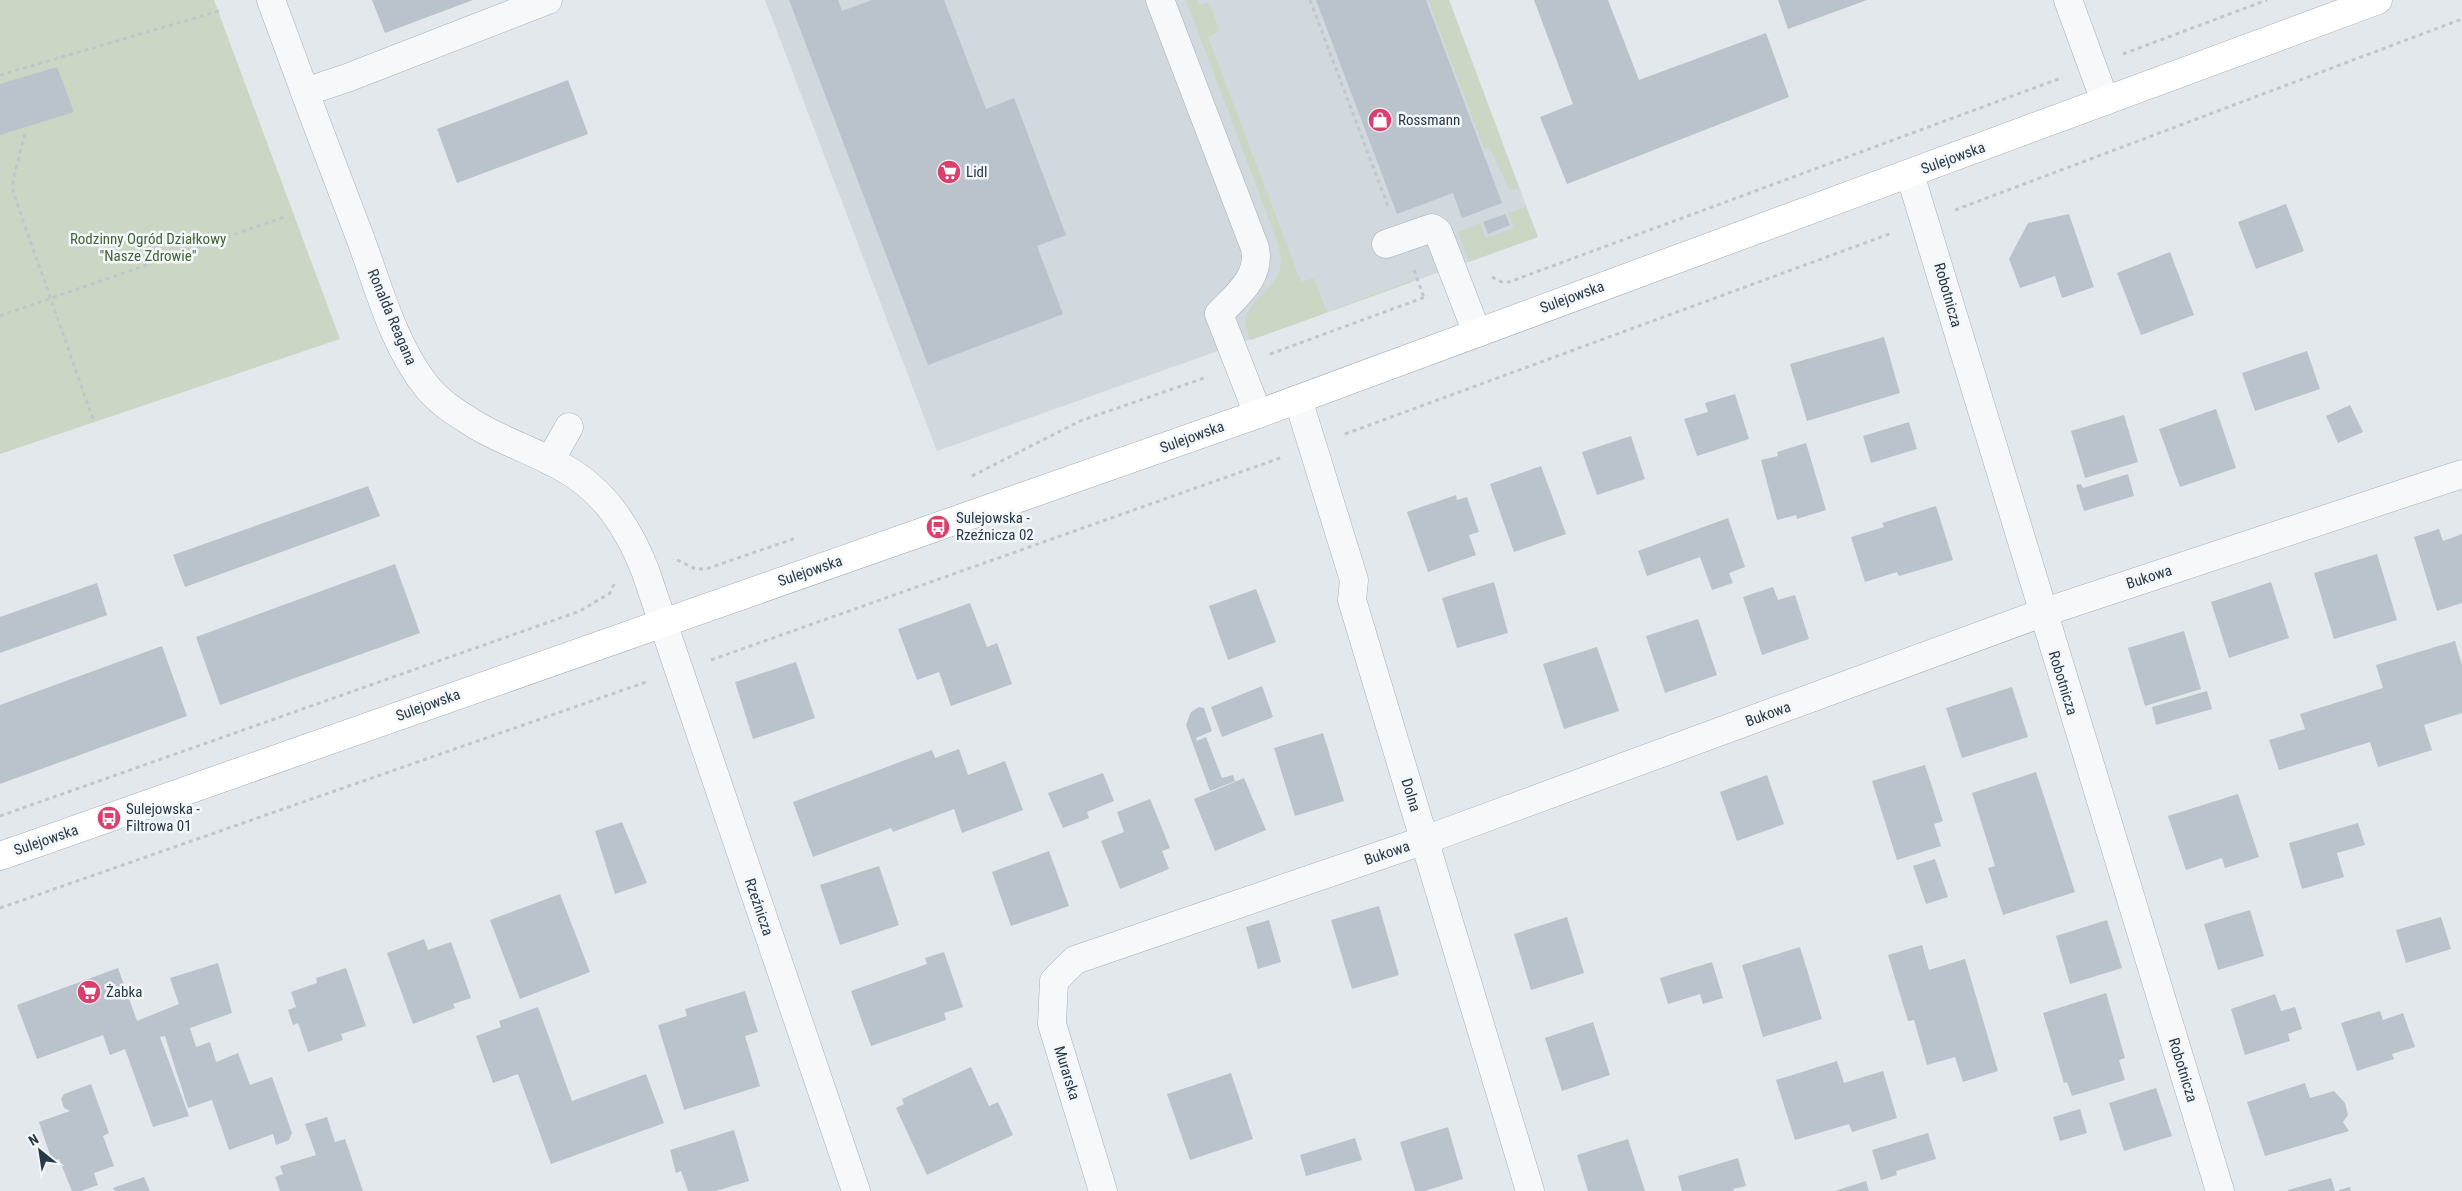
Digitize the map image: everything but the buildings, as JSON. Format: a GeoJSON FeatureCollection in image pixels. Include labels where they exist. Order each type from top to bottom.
{"type":"FeatureCollection","features":[{"type":"Feature","properties":{"kind":"main road","name":"Sulejowska"},"geometry":{"type":"LineString","coordinates":[[0,856],[1258,414],[2378,0]]}},
{"type":"Feature","properties":{"kind":"street","name":"Ronalda Reagana"},"geometry":{"type":"LineString","coordinates":[[270,0],[388,312],[414,368],[429,389],[455,412],[483,429],[550,461],[583,480],[600,495],[623,522],[640,558],[663,623]]}},
{"type":"Feature","properties":{"kind":"street"},"geometry":{"type":"LineString","coordinates":[[305,92],[347,78],[548,0]]}},
{"type":"Feature","properties":{"kind":"street"},"geometry":{"type":"LineString","coordinates":[[1160,0],[1255,248],[1257,260],[1252,278],[1219,314],[1258,414]]}},
{"type":"Feature","properties":{"kind":"street"},"geometry":{"type":"LineString","coordinates":[[2068,0],[2106,101]]}},
{"type":"Feature","properties":{"kind":"street","name":"Robotnicza"},"geometry":{"type":"LineString","coordinates":[[1910,174],[1926,221],[2042,613],[2220,1191]]}},
{"type":"Feature","properties":{"kind":"street"},"geometry":{"type":"LineString","coordinates":[[1394,242],[1432,228],[1438,232],[1477,332]]}},
{"type":"Feature","properties":{"kind":"street","name":"Dolna"},"geometry":{"type":"LineString","coordinates":[[1298,398],[1354,580],[1352,600],[1530,1191]]}},
{"type":"Feature","properties":{"kind":"street"},"geometry":{"type":"LineString","coordinates":[[550,461],[569,427]]}},
{"type":"Feature","properties":{"kind":"street","name":"Bukowa"},"geometry":{"type":"LineString","coordinates":[[1075,960],[1425,840],[2042,613],[2462,474]]}},
{"type":"Feature","properties":{"kind":"street","name":"Rzeźnicza"},"geometry":{"type":"LineString","coordinates":[[663,623],[856,1191]]}},
{"type":"Feature","properties":{"kind":"street","name":"Murarska"},"geometry":{"type":"LineString","coordinates":[[1075,960],[1054,981],[1052,1024],[1103,1191]]}},
{"type":"Feature","properties":{"kind":"path"},"geometry":{"type":"LineString","coordinates":[[1310,0],[1394,242],[1424,298]]}},
{"type":"Feature","properties":{"kind":"path"},"geometry":{"type":"LineString","coordinates":[[0,75],[219,11]]}},
{"type":"Feature","properties":{"kind":"path"},"geometry":{"type":"LineString","coordinates":[[0,908],[679,671],[1313,446],[1926,221],[2462,19]]}},
{"type":"Feature","properties":{"kind":"path"},"geometry":{"type":"LineString","coordinates":[[26,134],[13,180],[13,192],[94,422]]}},
{"type":"Feature","properties":{"kind":"path"},"geometry":{"type":"LineString","coordinates":[[0,316],[287,216]]}},
{"type":"Feature","properties":{"kind":"path"},"geometry":{"type":"LineString","coordinates":[[1349,440],[1350,432]]}},
{"type":"Feature","properties":{"kind":"path"},"geometry":{"type":"LineString","coordinates":[[0,816],[580,611],[610,593],[616,580]]}},
{"type":"Feature","properties":{"kind":"shaded area"},"geometry":{"type":"Polygon","coordinates":[[[765,0],[1449,0],[1538,237],[937,451],[765,0]]]}},
{"type":"Feature","properties":{"kind":"green space","name":"Rodzinny Ogród Działkowy \"Nasze Zdrowie\""},"geometry":{"type":"Polygon","coordinates":[[[0,0],[214,0],[340,339],[0,454],[0,0]]]}},
{"type":"Feature","properties":{"kind":"green space"},"geometry":{"type":"Polygon","coordinates":[[[1186,0],[1197,0],[1199,5],[1209,2],[1219,29],[1218,32],[1208,37],[1301,282],[1314,278],[1327,312],[1412,280],[1412,282],[1251,340],[1246,328],[1246,318],[1249,310],[1275,279],[1281,265],[1280,254],[1276,238],[1186,0]]]}},
{"type":"Feature","properties":{"kind":"green space"},"geometry":{"type":"Polygon","coordinates":[[[1428,0],[1449,0],[1519,188],[1510,191],[1490,148],[1484,149],[1428,0]]]}},
{"type":"Feature","properties":{"kind":"green space"},"geometry":{"type":"Polygon","coordinates":[[[1526,207],[1538,237],[1469,262],[1458,232],[1480,223],[1486,238],[1514,228],[1508,213],[1526,207]]]}},
{"type":"Feature","properties":{"kind":"place","name":"Rossmann"},"geometry":{"type":"Point","coordinates":[1380,120]}},
{"type":"Feature","properties":{"kind":"place","name":"Lidl"},"geometry":{"type":"Point","coordinates":[949,172]}},
{"type":"Feature","properties":{"kind":"place","name":"Sulejowska - Rzeźnicza 02"},"geometry":{"type":"Point","coordinates":[938,527]}},
{"type":"Feature","properties":{"kind":"place","name":"Sulejowska - Filtrowa 01"},"geometry":{"type":"Point","coordinates":[109,818]}},
{"type":"Feature","properties":{"kind":"place","name":"Żabka"},"geometry":{"type":"Point","coordinates":[89,992]}}]}
